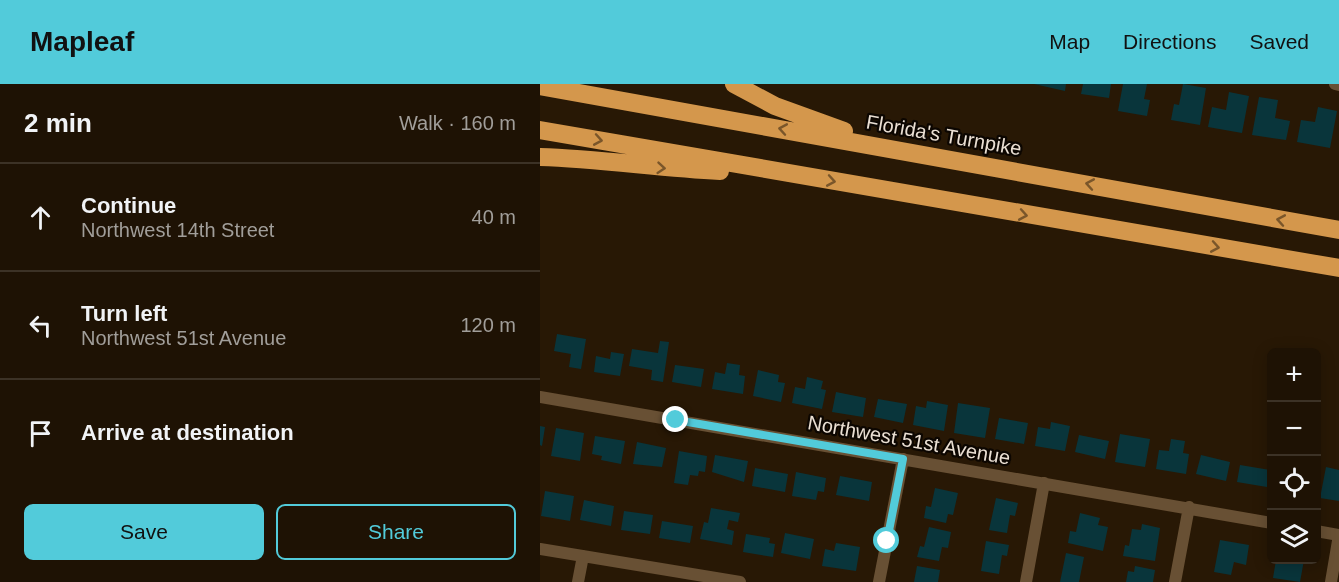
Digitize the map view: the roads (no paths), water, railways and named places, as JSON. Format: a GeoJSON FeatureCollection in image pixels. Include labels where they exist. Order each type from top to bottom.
{"type":"FeatureCollection","features":[{"type":"Feature","properties":{"kind":"highway"},"geometry":{"type":"LineString","coordinates":[[734,84],[775,106],[882,146]]}},
{"type":"Feature","properties":{"kind":"highway","name":"Florida's Turnpike"},"geometry":{"type":"LineString","coordinates":[[540,86],[1339,230]]}},
{"type":"Feature","properties":{"kind":"highway"},"geometry":{"type":"LineString","coordinates":[[540,130],[1339,268]]}},
{"type":"Feature","properties":{"kind":"highway"},"geometry":{"type":"LineString","coordinates":[[540,157],[584,158],[659,168],[797,175]]}},
{"type":"Feature","properties":{"kind":"street","name":"Northwest 51st Avenue"},"geometry":{"type":"LineString","coordinates":[[540,397],[1267,521]]}},
{"type":"Feature","properties":{"kind":"street"},"geometry":{"type":"LineString","coordinates":[[879,582],[903,459]]}},
{"type":"Feature","properties":{"kind":"street"},"geometry":{"type":"LineString","coordinates":[[1026,582],[1044,483]]}},
{"type":"Feature","properties":{"kind":"street"},"geometry":{"type":"LineString","coordinates":[[1175,582],[1189,507]]}},
{"type":"Feature","properties":{"kind":"street"},"geometry":{"type":"LineString","coordinates":[[1321,532],[1339,535],[1331,582]]}},
{"type":"Feature","properties":{"kind":"street"},"geometry":{"type":"LineString","coordinates":[[540,549],[740,582]]}},
{"type":"Feature","properties":{"kind":"street"},"geometry":{"type":"LineString","coordinates":[[578,582],[583,556]]}}]}
